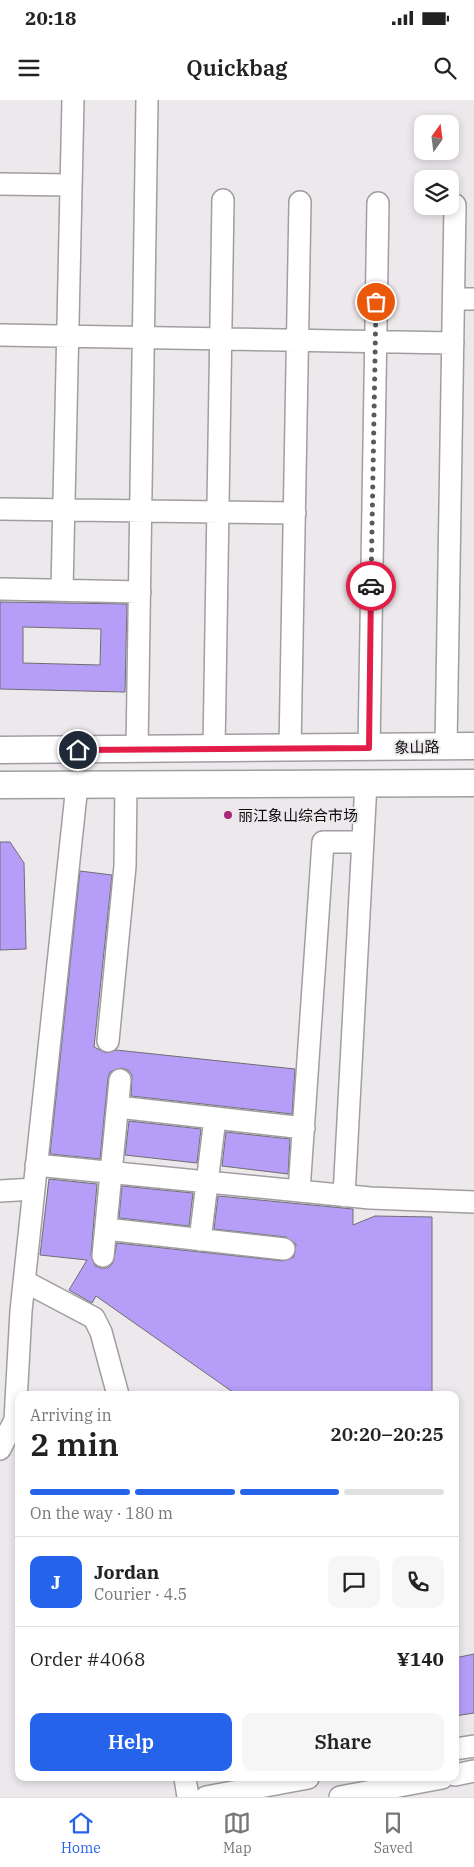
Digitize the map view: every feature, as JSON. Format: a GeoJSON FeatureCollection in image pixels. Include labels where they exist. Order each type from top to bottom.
{"type":"FeatureCollection","features":[{"type":"Feature","properties":{"kind":"main road","name":"象山路"},"geometry":{"type":"LineString","coordinates":[[0,750],[214,750],[474,746]]}},
{"type":"Feature","properties":{"kind":"main road"},"geometry":{"type":"LineString","coordinates":[[0,785],[474,783]]}},
{"type":"Feature","properties":{"kind":"street"},"geometry":{"type":"LineString","coordinates":[[62,590],[73,100]]}},
{"type":"Feature","properties":{"kind":"street"},"geometry":{"type":"LineString","coordinates":[[136,750],[147,100]]}},
{"type":"Feature","properties":{"kind":"street"},"geometry":{"type":"LineString","coordinates":[[0,184],[71,185]]}},
{"type":"Feature","properties":{"kind":"street"},"geometry":{"type":"LineString","coordinates":[[214,750],[224,200]]}},
{"type":"Feature","properties":{"kind":"street"},"geometry":{"type":"LineString","coordinates":[[290,749],[300,202]]}},
{"type":"Feature","properties":{"kind":"street"},"geometry":{"type":"LineString","coordinates":[[369,748],[378,203]]}},
{"type":"Feature","properties":{"kind":"street"},"geometry":{"type":"LineString","coordinates":[[446,747],[453,343],[464,299],[457,215]]}},
{"type":"Feature","properties":{"kind":"street"},"geometry":{"type":"LineString","coordinates":[[0,335],[453,343]]}},
{"type":"Feature","properties":{"kind":"street"},"geometry":{"type":"LineString","coordinates":[[0,509],[294,513]]}},
{"type":"Feature","properties":{"kind":"street"},"geometry":{"type":"LineString","coordinates":[[0,589],[140,592]]}},
{"type":"Feature","properties":{"kind":"street"},"geometry":{"type":"LineString","coordinates":[[344,1196],[366,783]]}},
{"type":"Feature","properties":{"kind":"street"},"geometry":{"type":"LineString","coordinates":[[17,1391],[24,1281],[78,784]]}},
{"type":"Feature","properties":{"kind":"street"},"geometry":{"type":"LineString","coordinates":[[108,1041],[125,866],[126,784]]}},
{"type":"Feature","properties":{"kind":"street"},"geometry":{"type":"LineString","coordinates":[[299,1191],[324,842],[363,842]]}},
{"type":"Feature","properties":{"kind":"street"},"geometry":{"type":"LineString","coordinates":[[103,1256],[120,1080]]}},
{"type":"Feature","properties":{"kind":"street"},"geometry":{"type":"LineString","coordinates":[[118,1107],[304,1128]]}},
{"type":"Feature","properties":{"kind":"street"},"geometry":{"type":"LineString","coordinates":[[200,1240],[215,1118]]}},
{"type":"Feature","properties":{"kind":"street"},"geometry":{"type":"LineString","coordinates":[[36,1165],[344,1196],[474,1202]]}},
{"type":"Feature","properties":{"kind":"street"},"geometry":{"type":"LineString","coordinates":[[0,1191],[34,1188]]}},
{"type":"Feature","properties":{"kind":"street"},"geometry":{"type":"LineString","coordinates":[[106,1229],[284,1249]]}},
{"type":"Feature","properties":{"kind":"street"},"geometry":{"type":"LineString","coordinates":[[24,1281],[94,1318],[102,1332],[117,1391]]}},
{"type":"Feature","properties":{"kind":"street"},"geometry":{"type":"LineString","coordinates":[[0,1448],[15,1420]]}},
{"type":"Feature","properties":{"kind":"street"},"geometry":{"type":"LineString","coordinates":[[459,1748],[474,1746]]}},
{"type":"Feature","properties":{"kind":"street"},"geometry":{"type":"LineString","coordinates":[[459,1774],[474,1771]]}},
{"type":"Feature","properties":{"kind":"street"},"geometry":{"type":"LineString","coordinates":[[185,1781],[188,1797]]}},
{"type":"Feature","properties":{"kind":"street"},"geometry":{"type":"LineString","coordinates":[[206,1797],[280,1781]]}},
{"type":"Feature","properties":{"kind":"street"},"geometry":{"type":"LineString","coordinates":[[340,1797],[426,1781]]}},
{"type":"Feature","properties":{"kind":"building"},"geometry":{"type":"Polygon","coordinates":[[[0,602],[127,604],[125,692],[0,689],[0,602]],[[23,627],[23,663],[100,665],[101,629],[23,627]]]}},
{"type":"Feature","properties":{"kind":"building"},"geometry":{"type":"Polygon","coordinates":[[[0,842],[10,842],[24,863],[26,949],[0,950],[0,842]]]}},
{"type":"Feature","properties":{"kind":"building"},"geometry":{"type":"Polygon","coordinates":[[[80,871],[112,875],[94,1047],[106,1053],[116,1050],[295,1069],[292,1114],[131,1096],[132,1075],[128,1070],[121,1068],[110,1072],[108,1078],[100,1159],[50,1154],[80,871]]]}},
{"type":"Feature","properties":{"kind":"building"},"geometry":{"type":"Polygon","coordinates":[[[129,1121],[201,1129],[197,1163],[125,1155],[129,1121]]]}},
{"type":"Feature","properties":{"kind":"building"},"geometry":{"type":"Polygon","coordinates":[[[226,1132],[290,1139],[288,1174],[222,1166],[226,1132]]]}},
{"type":"Feature","properties":{"kind":"building"},"geometry":{"type":"Polygon","coordinates":[[[49,1179],[97,1184],[91,1255],[95,1266],[101,1268],[108,1268],[113,1263],[117,1243],[283,1261],[294,1257],[296,1244],[286,1237],[214,1229],[218,1196],[353,1209],[353,1225],[375,1216],[432,1217],[432,1391],[231,1391],[96,1296],[92,1303],[69,1290],[87,1260],[40,1255],[49,1179]]]}},
{"type":"Feature","properties":{"kind":"building"},"geometry":{"type":"Polygon","coordinates":[[[122,1186],[193,1193],[189,1226],[119,1218],[122,1186]]]}},
{"type":"Feature","properties":{"kind":"building"},"geometry":{"type":"Polygon","coordinates":[[[474,1654],[474,1713],[459,1715],[459,1657],[474,1654]]]}},
{"type":"Feature","properties":{"kind":"way so far"},"geometry":{"type":"LineString","coordinates":[[371,586],[376,302]]}},
{"type":"Feature","properties":{"kind":"place","name":"丽江象山综合市场"},"geometry":{"type":"Point","coordinates":[228,815]}},
{"type":"Feature","properties":{"kind":"route"},"geometry":{"type":"LineString","coordinates":[[78,750],[369,748],[371,586]]}}]}
